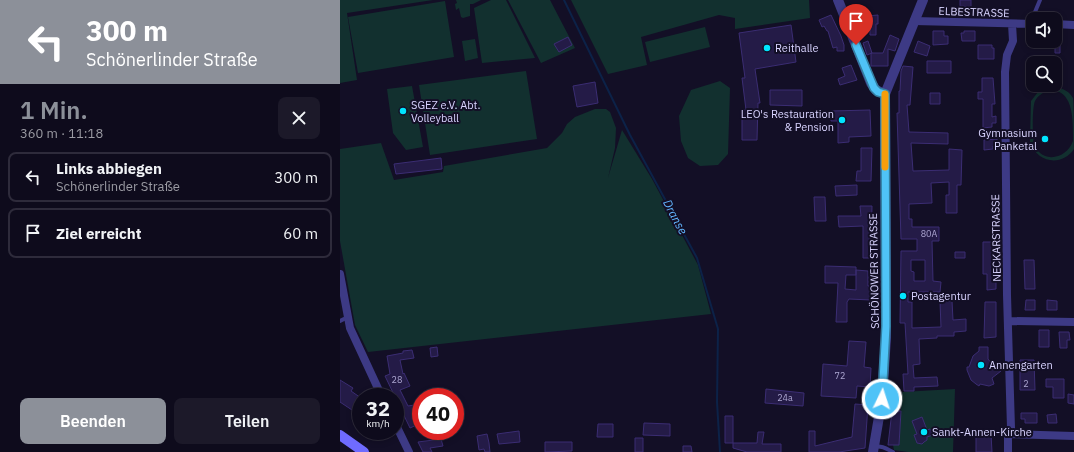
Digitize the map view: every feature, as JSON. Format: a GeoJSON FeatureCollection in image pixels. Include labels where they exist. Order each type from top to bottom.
{"type":"FeatureCollection","features":[{"type":"Feature","properties":{"kind":"main road"},"geometry":{"type":"LineString","coordinates":[[340,435],[364,452]]}},
{"type":"Feature","properties":{"kind":"street"},"geometry":{"type":"LineString","coordinates":[[838,0],[871,83],[876,90],[885,94]]}},
{"type":"Feature","properties":{"kind":"street","name":"SCHÖNOWER STRASSE"},"geometry":{"type":"LineString","coordinates":[[874,450],[881,404],[886,332],[885,94],[923,0]]}},
{"type":"Feature","properties":{"kind":"street","name":"ELBESTRASSE"},"geometry":{"type":"LineString","coordinates":[[914,21],[1026,24]]}},
{"type":"Feature","properties":{"kind":"street","name":"NECKARSTRASSE"},"geometry":{"type":"LineString","coordinates":[[1008,452],[1008,434],[1011,428],[1005,72],[1008,55],[1013,41],[1012,24]]}},
{"type":"Feature","properties":{"kind":"street"},"geometry":{"type":"LineString","coordinates":[[1062,24],[1074,25]]}},
{"type":"Feature","properties":{"kind":"street"},"geometry":{"type":"LineString","coordinates":[[340,274],[350,328],[378,388]]}},
{"type":"Feature","properties":{"kind":"street"},"geometry":{"type":"LineString","coordinates":[[1008,321],[1074,322]]}},
{"type":"Feature","properties":{"kind":"street"},"geometry":{"type":"LineString","coordinates":[[1008,434],[1074,436]]}},
{"type":"Feature","properties":{"kind":"street"},"geometry":{"type":"LineString","coordinates":[[403,440],[409,452]]}},
{"type":"Feature","properties":{"kind":"lane"},"geometry":{"type":"LineString","coordinates":[[1036,12],[1040,0]]}},
{"type":"Feature","properties":{"kind":"lane"},"geometry":{"type":"LineString","coordinates":[[340,321],[348,317]]}},
{"type":"Feature","properties":{"kind":"lane"},"geometry":{"type":"LineString","coordinates":[[874,450],[878,446],[893,452]]}},
{"type":"Feature","properties":{"kind":"green space"},"geometry":{"type":"Polygon","coordinates":[[[340,0],[433,0],[347,13],[357,80],[340,83],[340,0]]]}},
{"type":"Feature","properties":{"kind":"green space"},"geometry":{"type":"Polygon","coordinates":[[[456,0],[481,0],[470,4],[470,16],[463,18],[461,17],[459,8],[456,10],[456,0]]]}},
{"type":"Feature","properties":{"kind":"green space"},"geometry":{"type":"Polygon","coordinates":[[[491,0],[506,0],[535,58],[482,63],[474,8],[491,0]]]}},
{"type":"Feature","properties":{"kind":"green space"},"geometry":{"type":"Polygon","coordinates":[[[508,0],[550,0],[575,48],[541,63],[508,0]]]}},
{"type":"Feature","properties":{"kind":"green space"},"geometry":{"type":"Polygon","coordinates":[[[571,0],[809,0],[810,18],[735,29],[735,18],[719,15],[641,37],[647,65],[608,74],[571,0]]]}},
{"type":"Feature","properties":{"kind":"green space"},"geometry":{"type":"Polygon","coordinates":[[[445,1],[454,57],[358,73],[348,17],[445,1]]]}},
{"type":"Feature","properties":{"kind":"green space"},"geometry":{"type":"Polygon","coordinates":[[[705,27],[710,47],[650,62],[645,42],[705,27]]]}},
{"type":"Feature","properties":{"kind":"green space"},"geometry":{"type":"Polygon","coordinates":[[[475,39],[478,58],[465,61],[462,41],[475,39]]]}},
{"type":"Feature","properties":{"kind":"green space"},"geometry":{"type":"Polygon","coordinates":[[[526,71],[537,139],[430,155],[419,85],[526,71]]]}},
{"type":"Feature","properties":{"kind":"green space"},"geometry":{"type":"Polygon","coordinates":[[[720,81],[730,88],[728,154],[718,165],[700,166],[688,158],[681,141],[679,116],[691,90],[720,81]]]}},
{"type":"Feature","properties":{"kind":"green space","name":"SGEZ e.V. Abt. Volleyball"},"geometry":{"type":"Polygon","coordinates":[[[412,86],[423,147],[406,150],[393,133],[387,89],[412,86]]]}},
{"type":"Feature","properties":{"kind":"green space"},"geometry":{"type":"Polygon","coordinates":[[[1062,89],[1071,95],[1073,98],[1074,114],[1074,149],[1069,155],[1057,160],[1050,160],[1044,158],[1033,149],[1030,142],[1031,101],[1038,92],[1045,92],[1039,95],[1034,104],[1034,144],[1039,152],[1044,156],[1056,157],[1066,152],[1073,141],[1073,124],[1070,108],[1068,101],[1064,95],[1060,92],[1062,92],[1062,89]]]}},
{"type":"Feature","properties":{"kind":"green space"},"geometry":{"type":"Polygon","coordinates":[[[595,109],[606,109],[610,112],[616,128],[615,148],[608,178],[622,130],[652,179],[698,265],[711,314],[368,352],[355,325],[340,241],[340,149],[381,143],[394,180],[443,172],[444,166],[547,148],[562,133],[567,124],[575,117],[595,109]]]}},
{"type":"Feature","properties":{"kind":"green space"},"geometry":{"type":"Polygon","coordinates":[[[955,389],[953,452],[908,452],[894,450],[893,445],[899,445],[902,392],[955,389]]]}},
{"type":"Feature","properties":{"kind":"building"},"geometry":{"type":"Polygon","coordinates":[[[960,0],[971,0],[971,7],[960,6],[960,0]]]}},
{"type":"Feature","properties":{"kind":"building"},"geometry":{"type":"Polygon","coordinates":[[[831,15],[841,36],[844,51],[837,51],[837,47],[833,48],[828,31],[824,26],[822,27],[819,20],[831,15]]]}},
{"type":"Feature","properties":{"kind":"building"},"geometry":{"type":"Polygon","coordinates":[[[878,15],[876,35],[870,35],[870,25],[868,25],[867,16],[878,15]]]}},
{"type":"Feature","properties":{"kind":"building","name":"Reithalle"},"geometry":{"type":"Polygon","coordinates":[[[791,25],[796,62],[755,69],[760,103],[758,103],[757,140],[742,140],[742,110],[746,110],[742,78],[745,78],[739,33],[791,25]]]}},
{"type":"Feature","properties":{"kind":"building"},"geometry":{"type":"Polygon","coordinates":[[[933,31],[944,31],[944,36],[948,36],[948,44],[933,45],[933,31]]]}},
{"type":"Feature","properties":{"kind":"building"},"geometry":{"type":"Polygon","coordinates":[[[964,31],[975,31],[975,41],[962,41],[961,33],[964,33],[964,31]]]}},
{"type":"Feature","properties":{"kind":"building"},"geometry":{"type":"Polygon","coordinates":[[[890,35],[899,39],[895,51],[888,49],[888,66],[871,66],[871,53],[883,53],[890,35]]]}},
{"type":"Feature","properties":{"kind":"building"},"geometry":{"type":"Polygon","coordinates":[[[568,37],[572,45],[559,52],[554,44],[568,37]]]}},
{"type":"Feature","properties":{"kind":"building"},"geometry":{"type":"Polygon","coordinates":[[[868,41],[872,53],[867,55],[863,43],[868,41]]]}},
{"type":"Feature","properties":{"kind":"building"},"geometry":{"type":"Polygon","coordinates":[[[918,41],[930,46],[927,56],[914,52],[918,41]]]}},
{"type":"Feature","properties":{"kind":"building"},"geometry":{"type":"Polygon","coordinates":[[[978,45],[992,45],[992,48],[994,48],[994,59],[978,59],[978,45]]]}},
{"type":"Feature","properties":{"kind":"building"},"geometry":{"type":"Polygon","coordinates":[[[1055,48],[1060,48],[1060,53],[1055,53],[1055,48]]]}},
{"type":"Feature","properties":{"kind":"building"},"geometry":{"type":"Polygon","coordinates":[[[927,61],[951,61],[951,73],[927,73],[927,61]]]}},
{"type":"Feature","properties":{"kind":"building"},"geometry":{"type":"Polygon","coordinates":[[[851,65],[857,80],[840,85],[838,79],[845,76],[842,68],[851,65]]]}},
{"type":"Feature","properties":{"kind":"building"},"geometry":{"type":"Polygon","coordinates":[[[903,66],[913,67],[910,105],[907,105],[909,132],[948,133],[948,144],[911,143],[913,171],[949,170],[949,149],[962,150],[961,185],[957,185],[957,213],[946,213],[946,195],[949,195],[949,182],[931,183],[932,203],[909,204],[909,219],[912,219],[912,227],[939,227],[939,241],[932,241],[933,281],[941,282],[940,292],[908,292],[908,302],[912,302],[912,328],[941,327],[940,302],[952,301],[953,320],[966,319],[966,331],[954,332],[954,336],[937,336],[937,338],[919,339],[920,364],[913,365],[914,378],[937,377],[938,386],[914,387],[914,391],[904,391],[903,374],[908,374],[905,323],[900,323],[901,251],[917,251],[917,239],[901,239],[897,113],[899,113],[901,71],[903,66]],[[911,260],[911,271],[914,272],[914,281],[925,281],[925,260],[911,260]]]}},
{"type":"Feature","properties":{"kind":"building"},"geometry":{"type":"Polygon","coordinates":[[[982,78],[993,78],[995,104],[992,104],[992,117],[996,116],[996,123],[992,123],[992,127],[983,128],[983,99],[978,99],[978,92],[982,92],[982,78]]]}},
{"type":"Feature","properties":{"kind":"building"},"geometry":{"type":"Polygon","coordinates":[[[595,82],[598,103],[577,107],[573,86],[595,82]]]}},
{"type":"Feature","properties":{"kind":"building"},"geometry":{"type":"Polygon","coordinates":[[[770,90],[802,90],[802,106],[770,105],[770,90]]]}},
{"type":"Feature","properties":{"kind":"building"},"geometry":{"type":"Polygon","coordinates":[[[930,93],[940,93],[940,104],[930,104],[930,93]]]}},
{"type":"Feature","properties":{"kind":"building"},"geometry":{"type":"Polygon","coordinates":[[[870,110],[871,136],[849,137],[849,142],[838,143],[838,121],[831,121],[831,111],[870,110]]]}},
{"type":"Feature","properties":{"kind":"building"},"geometry":{"type":"Polygon","coordinates":[[[997,139],[997,146],[993,146],[993,149],[984,150],[984,140],[997,139]]]}},
{"type":"Feature","properties":{"kind":"building"},"geometry":{"type":"Polygon","coordinates":[[[861,148],[872,148],[871,181],[856,181],[857,171],[861,171],[861,148]]]}},
{"type":"Feature","properties":{"kind":"building"},"geometry":{"type":"Polygon","coordinates":[[[441,158],[442,169],[396,174],[394,164],[441,158]]]}},
{"type":"Feature","properties":{"kind":"building"},"geometry":{"type":"Polygon","coordinates":[[[857,185],[857,195],[836,196],[835,186],[857,185]]]}},
{"type":"Feature","properties":{"kind":"building"},"geometry":{"type":"Polygon","coordinates":[[[814,197],[825,197],[826,221],[815,221],[814,197]]]}},
{"type":"Feature","properties":{"kind":"building"},"geometry":{"type":"Polygon","coordinates":[[[860,206],[872,206],[871,249],[874,249],[874,258],[863,258],[863,226],[839,227],[838,216],[861,216],[860,206]]]}},
{"type":"Feature","properties":{"kind":"building"},"geometry":{"type":"Polygon","coordinates":[[[983,242],[995,242],[995,255],[993,255],[993,280],[996,280],[996,289],[987,290],[987,274],[983,274],[983,242]]]}},
{"type":"Feature","properties":{"kind":"building"},"geometry":{"type":"Polygon","coordinates":[[[955,252],[965,252],[965,258],[955,258],[955,252]]]}},
{"type":"Feature","properties":{"kind":"building"},"geometry":{"type":"Polygon","coordinates":[[[1024,260],[1034,260],[1035,289],[1025,289],[1024,260]]]}},
{"type":"Feature","properties":{"kind":"building"},"geometry":{"type":"Polygon","coordinates":[[[825,266],[856,267],[856,270],[868,271],[868,286],[871,286],[871,300],[849,299],[847,302],[847,322],[836,322],[838,283],[825,283],[825,266]],[[846,275],[845,289],[856,290],[856,275],[846,275]]]}},
{"type":"Feature","properties":{"kind":"building"},"geometry":{"type":"Polygon","coordinates":[[[1026,300],[1035,300],[1035,310],[1025,310],[1026,300]]]}},
{"type":"Feature","properties":{"kind":"building"},"geometry":{"type":"Polygon","coordinates":[[[1047,300],[1057,301],[1057,310],[1047,310],[1047,300]]]}},
{"type":"Feature","properties":{"kind":"building"},"geometry":{"type":"Polygon","coordinates":[[[985,302],[996,302],[996,337],[984,338],[985,302]]]}},
{"type":"Feature","properties":{"kind":"building"},"geometry":{"type":"Polygon","coordinates":[[[1039,330],[1049,330],[1049,347],[1039,347],[1039,330]]]}},
{"type":"Feature","properties":{"kind":"building"},"geometry":{"type":"Polygon","coordinates":[[[1059,332],[1069,332],[1070,340],[1067,340],[1067,348],[1060,348],[1059,332]]]}},
{"type":"Feature","properties":{"kind":"building"},"geometry":{"type":"Polygon","coordinates":[[[849,341],[866,342],[864,367],[871,368],[870,387],[857,386],[856,398],[821,396],[823,364],[847,366],[849,341]]]}},
{"type":"Feature","properties":{"kind":"building"},"geometry":{"type":"Polygon","coordinates":[[[437,347],[438,356],[431,357],[430,348],[437,347]]]}},
{"type":"Feature","properties":{"kind":"building","name":"Annengarten"},"geometry":{"type":"Polygon","coordinates":[[[979,347],[988,347],[988,359],[994,369],[1001,371],[992,378],[994,384],[989,386],[980,384],[979,386],[976,384],[971,380],[967,370],[973,356],[979,351],[979,347]]]}},
{"type":"Feature","properties":{"kind":"building"},"geometry":{"type":"Polygon","coordinates":[[[412,350],[414,358],[400,360],[403,374],[404,373],[410,386],[404,388],[391,388],[385,376],[390,374],[387,356],[403,353],[403,351],[412,350]]]}},
{"type":"Feature","properties":{"kind":"building"},"geometry":{"type":"Polygon","coordinates":[[[1020,360],[1034,360],[1035,390],[1020,390],[1020,360]]]}},
{"type":"Feature","properties":{"kind":"building"},"geometry":{"type":"Polygon","coordinates":[[[1046,379],[1064,379],[1064,398],[1053,398],[1053,387],[1046,387],[1046,379]]]}},
{"type":"Feature","properties":{"kind":"building"},"geometry":{"type":"Polygon","coordinates":[[[340,380],[353,388],[351,391],[352,410],[340,402],[340,380]]]}},
{"type":"Feature","properties":{"kind":"building"},"geometry":{"type":"Polygon","coordinates":[[[766,389],[804,393],[803,406],[765,403],[766,389]]]}},
{"type":"Feature","properties":{"kind":"building"},"geometry":{"type":"Polygon","coordinates":[[[1068,394],[1074,395],[1074,404],[1068,403],[1068,394]]]}},
{"type":"Feature","properties":{"kind":"building"},"geometry":{"type":"Polygon","coordinates":[[[404,398],[408,406],[412,405],[412,427],[410,428],[404,416],[404,398]]]}},
{"type":"Feature","properties":{"kind":"building"},"geometry":{"type":"Polygon","coordinates":[[[855,404],[868,405],[865,448],[839,452],[809,452],[809,431],[815,431],[815,446],[852,437],[855,404]]]}},
{"type":"Feature","properties":{"kind":"building"},"geometry":{"type":"Polygon","coordinates":[[[892,411],[901,411],[899,445],[888,445],[892,411]]]}},
{"type":"Feature","properties":{"kind":"building"},"geometry":{"type":"Polygon","coordinates":[[[1021,413],[1037,413],[1037,423],[1025,423],[1025,419],[1021,419],[1021,413]]]}},
{"type":"Feature","properties":{"kind":"building"},"geometry":{"type":"Polygon","coordinates":[[[1056,414],[1057,423],[1048,423],[1047,415],[1056,414]]]}},
{"type":"Feature","properties":{"kind":"building"},"geometry":{"type":"Polygon","coordinates":[[[725,416],[733,416],[733,443],[725,443],[725,416]]]}},
{"type":"Feature","properties":{"kind":"building","name":"Sankt-Annen-Kirche"},"geometry":{"type":"Polygon","coordinates":[[[922,417],[927,430],[930,429],[933,435],[927,437],[927,440],[922,444],[917,443],[914,435],[917,434],[912,421],[922,417]]]}},
{"type":"Feature","properties":{"kind":"building"},"geometry":{"type":"Polygon","coordinates":[[[644,423],[670,424],[670,436],[643,435],[644,423]]]}},
{"type":"Feature","properties":{"kind":"building"},"geometry":{"type":"Polygon","coordinates":[[[598,424],[613,424],[613,437],[597,437],[598,424]]]}},
{"type":"Feature","properties":{"kind":"building"},"geometry":{"type":"Polygon","coordinates":[[[519,431],[520,442],[499,444],[497,434],[519,431]]]}},
{"type":"Feature","properties":{"kind":"building"},"geometry":{"type":"Polygon","coordinates":[[[758,432],[764,432],[762,444],[781,444],[781,452],[747,452],[733,448],[733,443],[757,443],[758,432]]]}},
{"type":"Feature","properties":{"kind":"building"},"geometry":{"type":"Polygon","coordinates":[[[487,434],[490,452],[485,452],[484,449],[479,450],[477,436],[487,434]]]}},
{"type":"Feature","properties":{"kind":"building"},"geometry":{"type":"Polygon","coordinates":[[[976,434],[991,434],[992,452],[976,452],[976,434]]]}},
{"type":"Feature","properties":{"kind":"building"},"geometry":{"type":"Polygon","coordinates":[[[635,438],[643,438],[643,452],[635,452],[635,438]]]}},
{"type":"Feature","properties":{"kind":"building"},"geometry":{"type":"Polygon","coordinates":[[[441,440],[443,446],[430,448],[432,452],[423,452],[418,442],[441,440]]]}},
{"type":"Feature","properties":{"kind":"building"},"geometry":{"type":"Polygon","coordinates":[[[545,442],[572,442],[572,451],[545,452],[545,442]]]}},
{"type":"Feature","properties":{"kind":"building"},"geometry":{"type":"Polygon","coordinates":[[[683,446],[691,446],[692,452],[683,452],[683,446]]]}},
{"type":"Feature","properties":{"kind":"waterway","name":"Dranse"},"geometry":{"type":"LineString","coordinates":[[564,0],[630,135],[697,258],[718,329],[717,402],[720,452]]}},
{"type":"Feature","properties":{"kind":"slow traffic"},"geometry":{"type":"LineString","coordinates":[[885,94],[885,167]]}},
{"type":"Feature","properties":{"kind":"place","name":"Reithalle"},"geometry":{"type":"Point","coordinates":[767,48]}},
{"type":"Feature","properties":{"kind":"place","name":"SGEZ e.V. Abt. Volleyball"},"geometry":{"type":"Point","coordinates":[403,111]}},
{"type":"Feature","properties":{"kind":"place","name":"LEO's Restauration & Pension"},"geometry":{"type":"Point","coordinates":[842,120]}},
{"type":"Feature","properties":{"kind":"place","name":"Gymnasium Panketal"},"geometry":{"type":"Point","coordinates":[1045,139]}},
{"type":"Feature","properties":{"kind":"place","name":"Postagentur"},"geometry":{"type":"Point","coordinates":[903,296]}},
{"type":"Feature","properties":{"kind":"place","name":"Annengarten"},"geometry":{"type":"Point","coordinates":[981,365]}},
{"type":"Feature","properties":{"kind":"place","name":"Sankt-Annen-Kirche"},"geometry":{"type":"Point","coordinates":[924,432]}},
{"type":"Feature","properties":{"kind":"route"},"geometry":{"type":"LineString","coordinates":[[856,45],[871,83],[878,92],[885,94],[884,150],[886,326],[882,399]]}}]}
